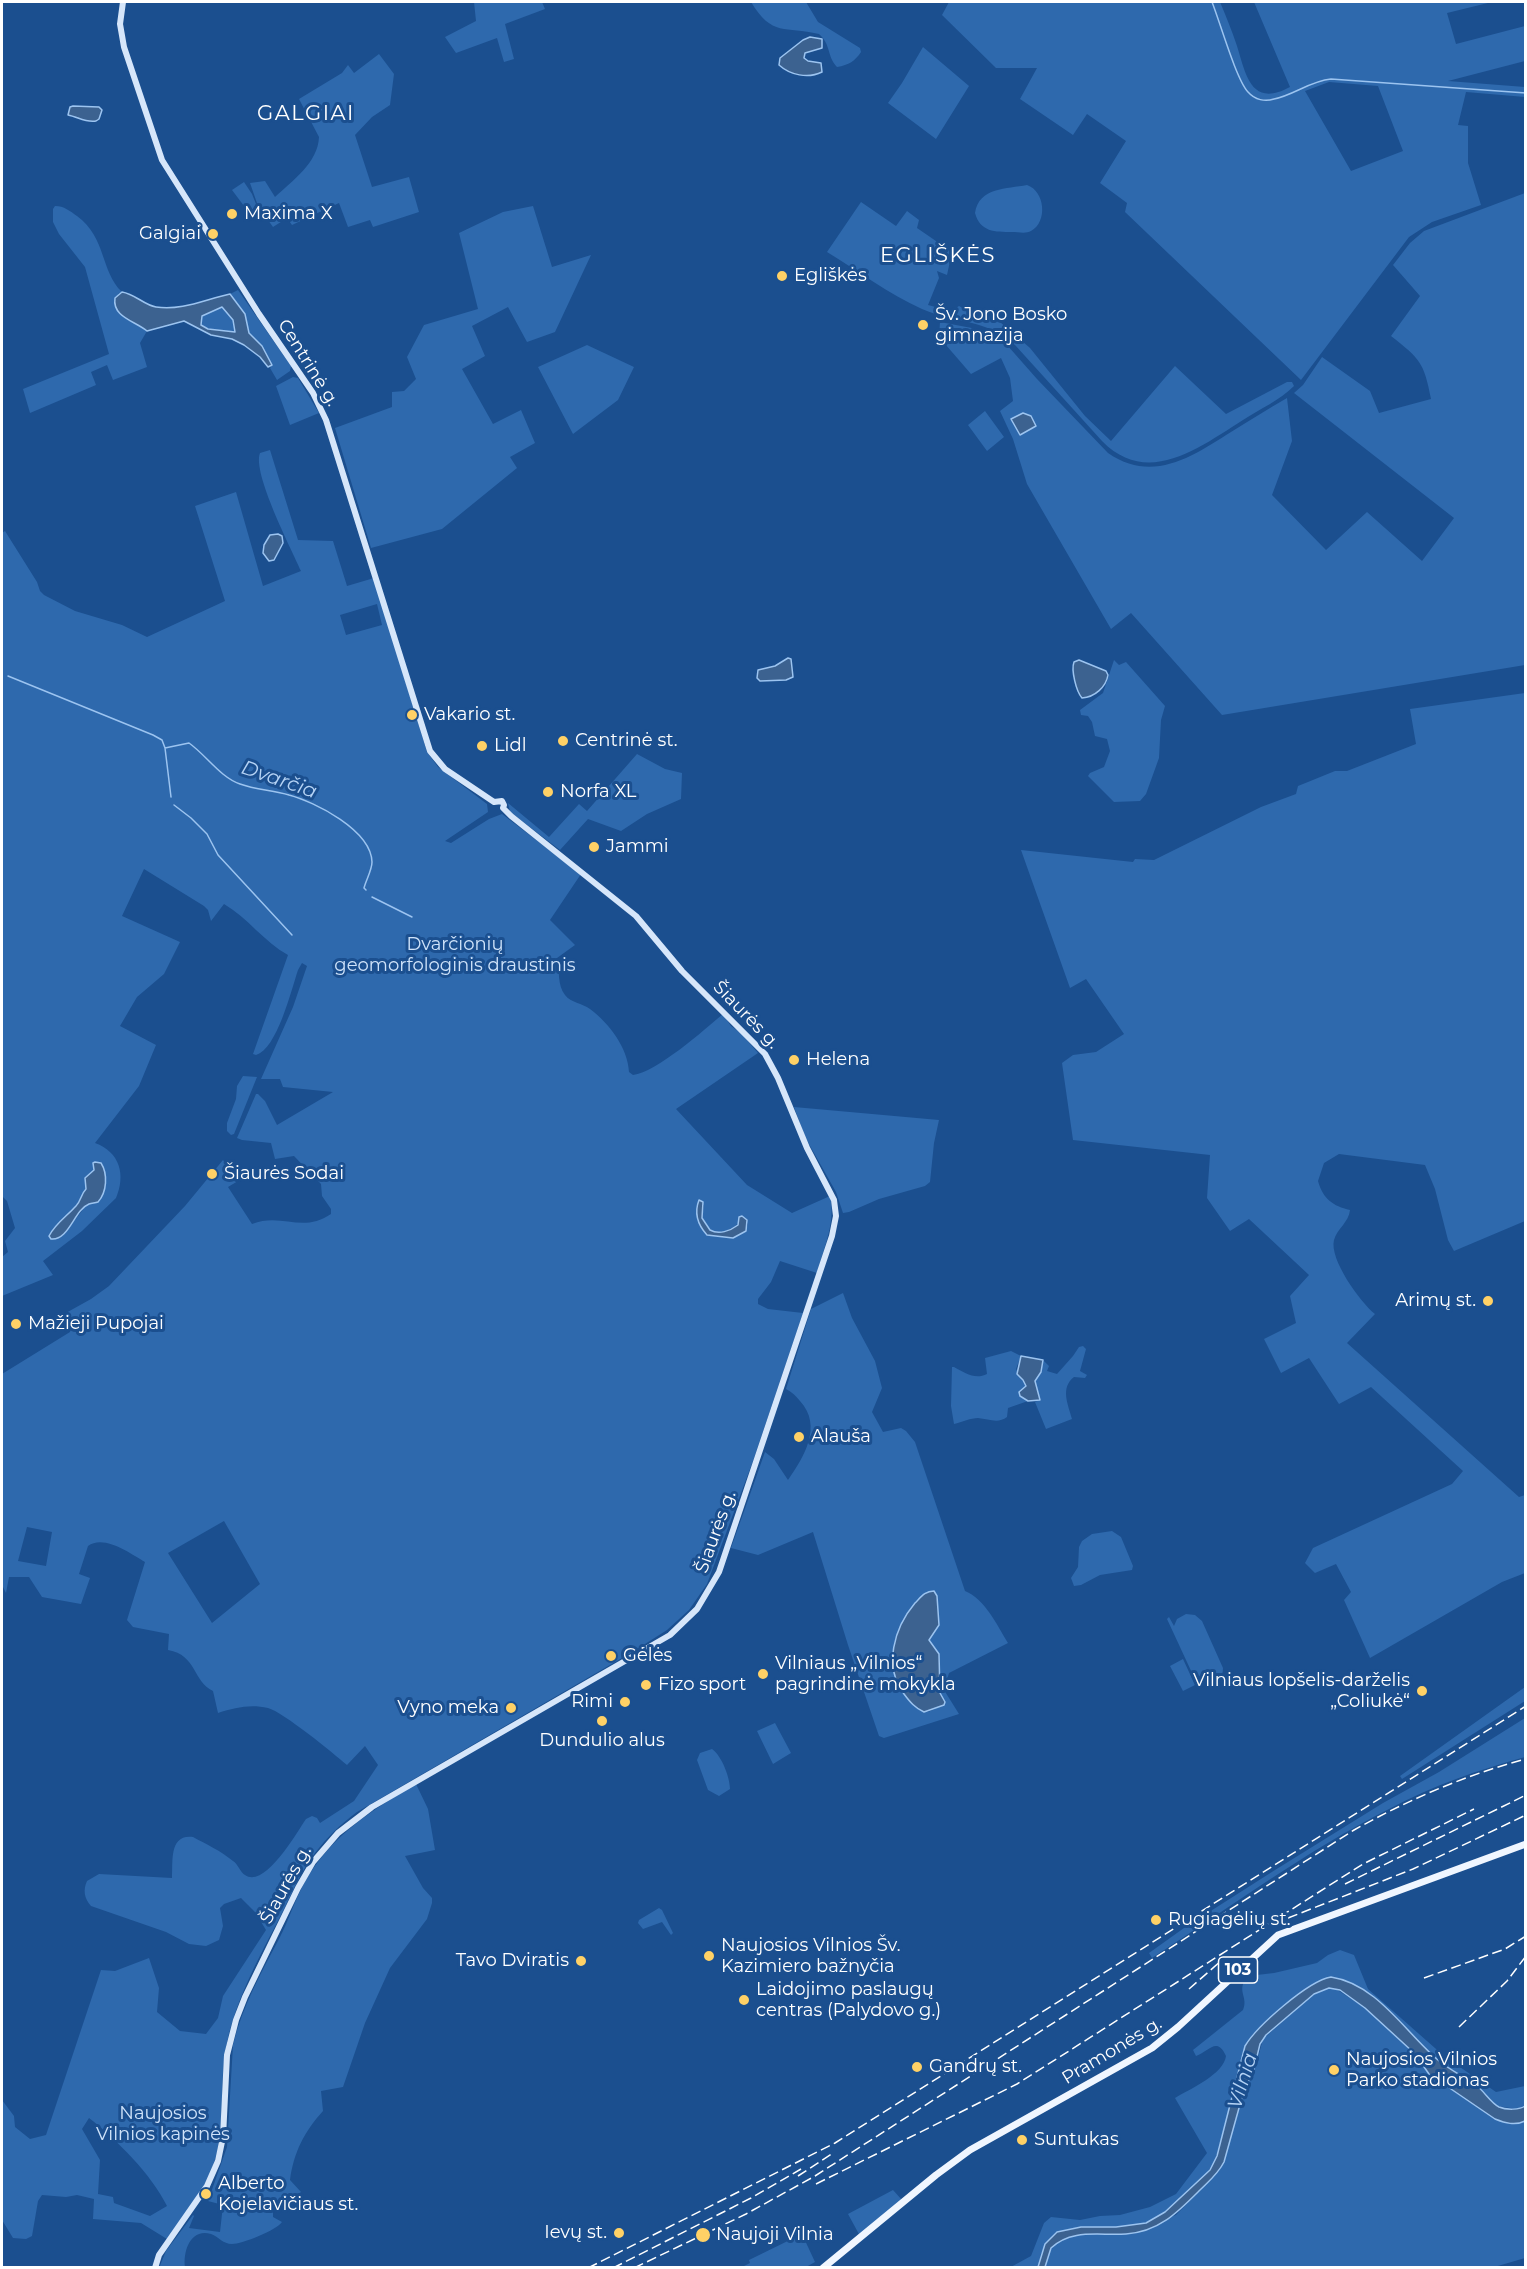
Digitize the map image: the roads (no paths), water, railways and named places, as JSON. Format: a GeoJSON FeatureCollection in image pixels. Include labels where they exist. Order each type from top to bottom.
{"type":"FeatureCollection","features":[{"type":"Feature","properties":{"kind":"main road","name":"Centrinė g."},"geometry":{"type":"LineString","coordinates":[[123,2],[120,24],[124,46],[162,160],[259,315],[313,393],[326,420],[426,744],[434,758],[445,769],[497,806]]}},
{"type":"Feature","properties":{"kind":"main road"},"geometry":{"type":"LineString","coordinates":[[497,806],[502,801]]}},
{"type":"Feature","properties":{"kind":"main road","name":"Šiaurės g."},"geometry":{"type":"LineString","coordinates":[[155,2268],[159,2255],[201,2197],[214,2172],[223,2137],[227,2055],[236,2020],[298,1888],[326,1845],[353,1820],[379,1802],[665,1638],[684,1623],[701,1603],[724,1559],[835,1226],[836,1210],[832,1194],[807,1148],[778,1078],[765,1054],[682,971],[636,916],[497,806]]}},
{"type":"Feature","properties":{"kind":"main road","name":"Pramonės g."},"geometry":{"type":"LineString","coordinates":[[823,2268],[970,2150],[1152,2048],[1278,1935],[1526,1844]]}},
{"type":"Feature","properties":{"kind":"water"},"geometry":{"type":"Polygon","coordinates":[[[810,37],[822,39],[822,48],[805,53],[804,58],[821,63],[822,72],[799,75],[779,65],[780,58],[810,37]]]}},
{"type":"Feature","properties":{"kind":"water"},"geometry":{"type":"Polygon","coordinates":[[[70,107],[99,107],[102,110],[99,119],[89,121],[68,115],[70,107]]]}},
{"type":"Feature","properties":{"kind":"water"},"geometry":{"type":"Polygon","coordinates":[[[122,292],[152,306],[166,308],[185,306],[230,294],[245,314],[249,333],[262,346],[272,365],[268,367],[260,357],[232,339],[211,335],[184,321],[147,331],[125,318],[117,310],[115,298],[122,292]],[[222,307],[202,316],[201,325],[208,329],[235,332],[233,320],[222,307]]]}},
{"type":"Feature","properties":{"kind":"water"},"geometry":{"type":"Polygon","coordinates":[[[1023,413],[1031,416],[1036,426],[1020,435],[1011,419],[1023,413]]]}},
{"type":"Feature","properties":{"kind":"water"},"geometry":{"type":"Polygon","coordinates":[[[270,535],[282,536],[283,543],[274,560],[269,561],[263,553],[264,545],[270,535]]]}},
{"type":"Feature","properties":{"kind":"water"},"geometry":{"type":"Polygon","coordinates":[[[788,658],[791,659],[793,677],[786,680],[760,681],[757,678],[758,670],[775,666],[788,658]]]}},
{"type":"Feature","properties":{"kind":"water"},"geometry":{"type":"Polygon","coordinates":[[[1079,660],[1106,671],[1108,675],[1099,691],[1082,698],[1076,686],[1073,670],[1074,662],[1079,660]]]}},
{"type":"Feature","properties":{"kind":"water"},"geometry":{"type":"Polygon","coordinates":[[[93,1163],[101,1163],[105,1172],[106,1183],[101,1198],[98,1202],[84,1207],[62,1235],[51,1239],[49,1236],[54,1228],[79,1202],[86,1189],[85,1178],[94,1170],[93,1163]]]}},
{"type":"Feature","properties":{"kind":"water"},"geometry":{"type":"Polygon","coordinates":[[[699,1200],[703,1202],[702,1218],[710,1230],[724,1232],[732,1229],[738,1225],[739,1217],[742,1216],[747,1220],[746,1231],[733,1238],[707,1235],[697,1218],[699,1200]]]}},
{"type":"Feature","properties":{"kind":"water"},"geometry":{"type":"Polygon","coordinates":[[[1021,1356],[1043,1360],[1041,1372],[1035,1381],[1040,1400],[1028,1401],[1020,1396],[1019,1392],[1026,1386],[1017,1374],[1021,1356]]]}},
{"type":"Feature","properties":{"kind":"water"},"geometry":{"type":"Polygon","coordinates":[[[934,1591],[937,1596],[939,1625],[929,1640],[939,1654],[940,1693],[945,1702],[944,1705],[924,1712],[904,1694],[894,1671],[893,1659],[901,1624],[923,1595],[934,1591]]]}},
{"type":"Feature","properties":{"kind":"water","name":"Vilnia"},"geometry":{"type":"Polygon","coordinates":[[[1331,1977],[1347,1981],[1376,1999],[1438,2060],[1476,2085],[1496,2105],[1509,2109],[1525,2106],[1525,2121],[1510,2123],[1495,2119],[1429,2074],[1414,2058],[1413,2052],[1365,2008],[1340,1990],[1329,1988],[1314,1994],[1266,2035],[1260,2044],[1253,2073],[1244,2090],[1224,2162],[1213,2177],[1184,2206],[1167,2220],[1138,2232],[1087,2234],[1068,2238],[1051,2248],[1045,2267],[1038,2267],[1045,2244],[1057,2232],[1081,2227],[1116,2227],[1146,2223],[1165,2212],[1210,2170],[1217,2156],[1245,2046],[1260,2027],[1297,1995],[1321,1980],[1331,1977]]]}},
{"type":"Feature","properties":{"kind":"waterway"},"geometry":{"type":"LineString","coordinates":[[1212,2],[1243,85],[1251,95],[1260,100],[1271,100],[1316,82],[1331,79],[1526,93]]}},
{"type":"Feature","properties":{"kind":"waterway","name":"Dvarčia"},"geometry":{"type":"LineString","coordinates":[[8,676],[153,735],[162,740],[165,748],[189,743],[233,781],[252,788],[289,795],[313,804],[340,819],[362,839],[369,850],[372,862],[364,888],[366,890]]}},
{"type":"Feature","properties":{"kind":"waterway"},"geometry":{"type":"LineString","coordinates":[[165,748],[171,797]]}},
{"type":"Feature","properties":{"kind":"waterway"},"geometry":{"type":"LineString","coordinates":[[174,805],[207,834],[218,855],[292,935]]}},
{"type":"Feature","properties":{"kind":"waterway","name":"Dvarčia"},"geometry":{"type":"LineString","coordinates":[[372,897],[412,917]]}},
{"type":"Feature","properties":{"kind":"railway"},"geometry":{"type":"LineString","coordinates":[[588,2268],[835,2143],[1526,1706]]}},
{"type":"Feature","properties":{"kind":"railway"},"geometry":{"type":"LineString","coordinates":[[634,2268],[746,2214],[815,2176],[1354,1830],[1437,1789],[1526,1759]]}},
{"type":"Feature","properties":{"kind":"railway"},"geometry":{"type":"LineString","coordinates":[[1345,1884],[1526,1795]]}},
{"type":"Feature","properties":{"kind":"railway"},"geometry":{"type":"LineString","coordinates":[[816,2184],[1017,2084],[1363,1864],[1474,1809]]}},
{"type":"Feature","properties":{"kind":"railway"},"geometry":{"type":"LineString","coordinates":[[1288,1918],[1413,1869],[1526,1815]]}},
{"type":"Feature","properties":{"kind":"railway"},"geometry":{"type":"LineString","coordinates":[[1424,1978],[1505,1949],[1526,1936]]}},
{"type":"Feature","properties":{"kind":"railway"},"geometry":{"type":"LineString","coordinates":[[1459,2027],[1507,1981],[1526,1956]]}},
{"type":"Feature","properties":{"kind":"railway"},"geometry":{"type":"LineString","coordinates":[[1189,1989],[1222,1960]]}},
{"type":"Feature","properties":{"kind":"railway"},"geometry":{"type":"LineString","coordinates":[[798,2176],[833,2153]]}},
{"type":"Feature","properties":{"kind":"railway"},"geometry":{"type":"LineString","coordinates":[[613,2268],[751,2198],[801,2169]]}},
{"type":"Feature","properties":{"kind":"place","name":"Maxima X"},"geometry":{"type":"Point","coordinates":[232,214]}},
{"type":"Feature","properties":{"kind":"place","name":"Galgiai"},"geometry":{"type":"Point","coordinates":[213,234]}},
{"type":"Feature","properties":{"kind":"place","name":"Egliškės"},"geometry":{"type":"Point","coordinates":[782,276]}},
{"type":"Feature","properties":{"kind":"place","name":"Šv. Jono Bosko gimnazija"},"geometry":{"type":"Point","coordinates":[923,325]}},
{"type":"Feature","properties":{"kind":"place","name":"Vakario st."},"geometry":{"type":"Point","coordinates":[412,715]}},
{"type":"Feature","properties":{"kind":"place","name":"Centrinė st."},"geometry":{"type":"Point","coordinates":[563,741]}},
{"type":"Feature","properties":{"kind":"place","name":"Lidl"},"geometry":{"type":"Point","coordinates":[482,746]}},
{"type":"Feature","properties":{"kind":"place","name":"Norfa XL"},"geometry":{"type":"Point","coordinates":[548,792]}},
{"type":"Feature","properties":{"kind":"place","name":"Jammi"},"geometry":{"type":"Point","coordinates":[594,847]}},
{"type":"Feature","properties":{"kind":"place","name":"Helena"},"geometry":{"type":"Point","coordinates":[794,1060]}},
{"type":"Feature","properties":{"kind":"place","name":"Šiaurės Sodai"},"geometry":{"type":"Point","coordinates":[212,1174]}},
{"type":"Feature","properties":{"kind":"place","name":"Arimų st."},"geometry":{"type":"Point","coordinates":[1488,1301]}},
{"type":"Feature","properties":{"kind":"place","name":"Mažieji Pupojai"},"geometry":{"type":"Point","coordinates":[16,1324]}},
{"type":"Feature","properties":{"kind":"place","name":"Alauša"},"geometry":{"type":"Point","coordinates":[799,1437]}},
{"type":"Feature","properties":{"kind":"place","name":"Gėlės"},"geometry":{"type":"Point","coordinates":[611,1656]}},
{"type":"Feature","properties":{"kind":"place","name":"Vilniaus „Vilnios“ pagrindinė mokykla"},"geometry":{"type":"Point","coordinates":[763,1674]}},
{"type":"Feature","properties":{"kind":"place","name":"Fizo sport"},"geometry":{"type":"Point","coordinates":[646,1685]}},
{"type":"Feature","properties":{"kind":"place","name":"Vilniaus lopšelis-darželis „Coliukė“"},"geometry":{"type":"Point","coordinates":[1422,1691]}},
{"type":"Feature","properties":{"kind":"place","name":"Rimi"},"geometry":{"type":"Point","coordinates":[625,1702]}},
{"type":"Feature","properties":{"kind":"place","name":"Vyno meka"},"geometry":{"type":"Point","coordinates":[511,1708]}},
{"type":"Feature","properties":{"kind":"place","name":"Dundulio alus"},"geometry":{"type":"Point","coordinates":[602,1721]}},
{"type":"Feature","properties":{"kind":"place","name":"Rugiagėlių st."},"geometry":{"type":"Point","coordinates":[1156,1920]}},
{"type":"Feature","properties":{"kind":"place","name":"Naujosios Vilnios Šv. Kazimiero bažnyčia"},"geometry":{"type":"Point","coordinates":[709,1956]}},
{"type":"Feature","properties":{"kind":"place","name":"Tavo Dviratis"},"geometry":{"type":"Point","coordinates":[581,1961]}},
{"type":"Feature","properties":{"kind":"place","name":"Laidojimo paslaugų centras (Palydovo g.)"},"geometry":{"type":"Point","coordinates":[744,2000]}},
{"type":"Feature","properties":{"kind":"place","name":"Gandrų st."},"geometry":{"type":"Point","coordinates":[917,2067]}},
{"type":"Feature","properties":{"kind":"place","name":"Naujosios Vilnios Parko stadionas"},"geometry":{"type":"Point","coordinates":[1334,2070]}},
{"type":"Feature","properties":{"kind":"place","name":"Suntukas"},"geometry":{"type":"Point","coordinates":[1022,2140]}},
{"type":"Feature","properties":{"kind":"place","name":"Alberto Kojelavičiaus st."},"geometry":{"type":"Point","coordinates":[206,2194]}},
{"type":"Feature","properties":{"kind":"place","name":"Ievų st."},"geometry":{"type":"Point","coordinates":[619,2233]}},
{"type":"Feature","properties":{"kind":"place","name":"Naujoji Vilnia"},"geometry":{"type":"Point","coordinates":[703,2235]}},
{"type":"Feature","properties":{"kind":"district","name":"GALGIAI"},"geometry":{"type":"Point","coordinates":[306,114]}},
{"type":"Feature","properties":{"kind":"district","name":"EGLIŠKĖS"},"geometry":{"type":"Point","coordinates":[938,256]}},
{"type":"Feature","properties":{"kind":"park label","name":"Dvarčionių geomorfologinis draustinis"},"geometry":{"type":"Point","coordinates":[455,955]}},
{"type":"Feature","properties":{"kind":"park label","name":"Naujosios Vilnios kapinės"},"geometry":{"type":"Point","coordinates":[163,2124]}}]}
